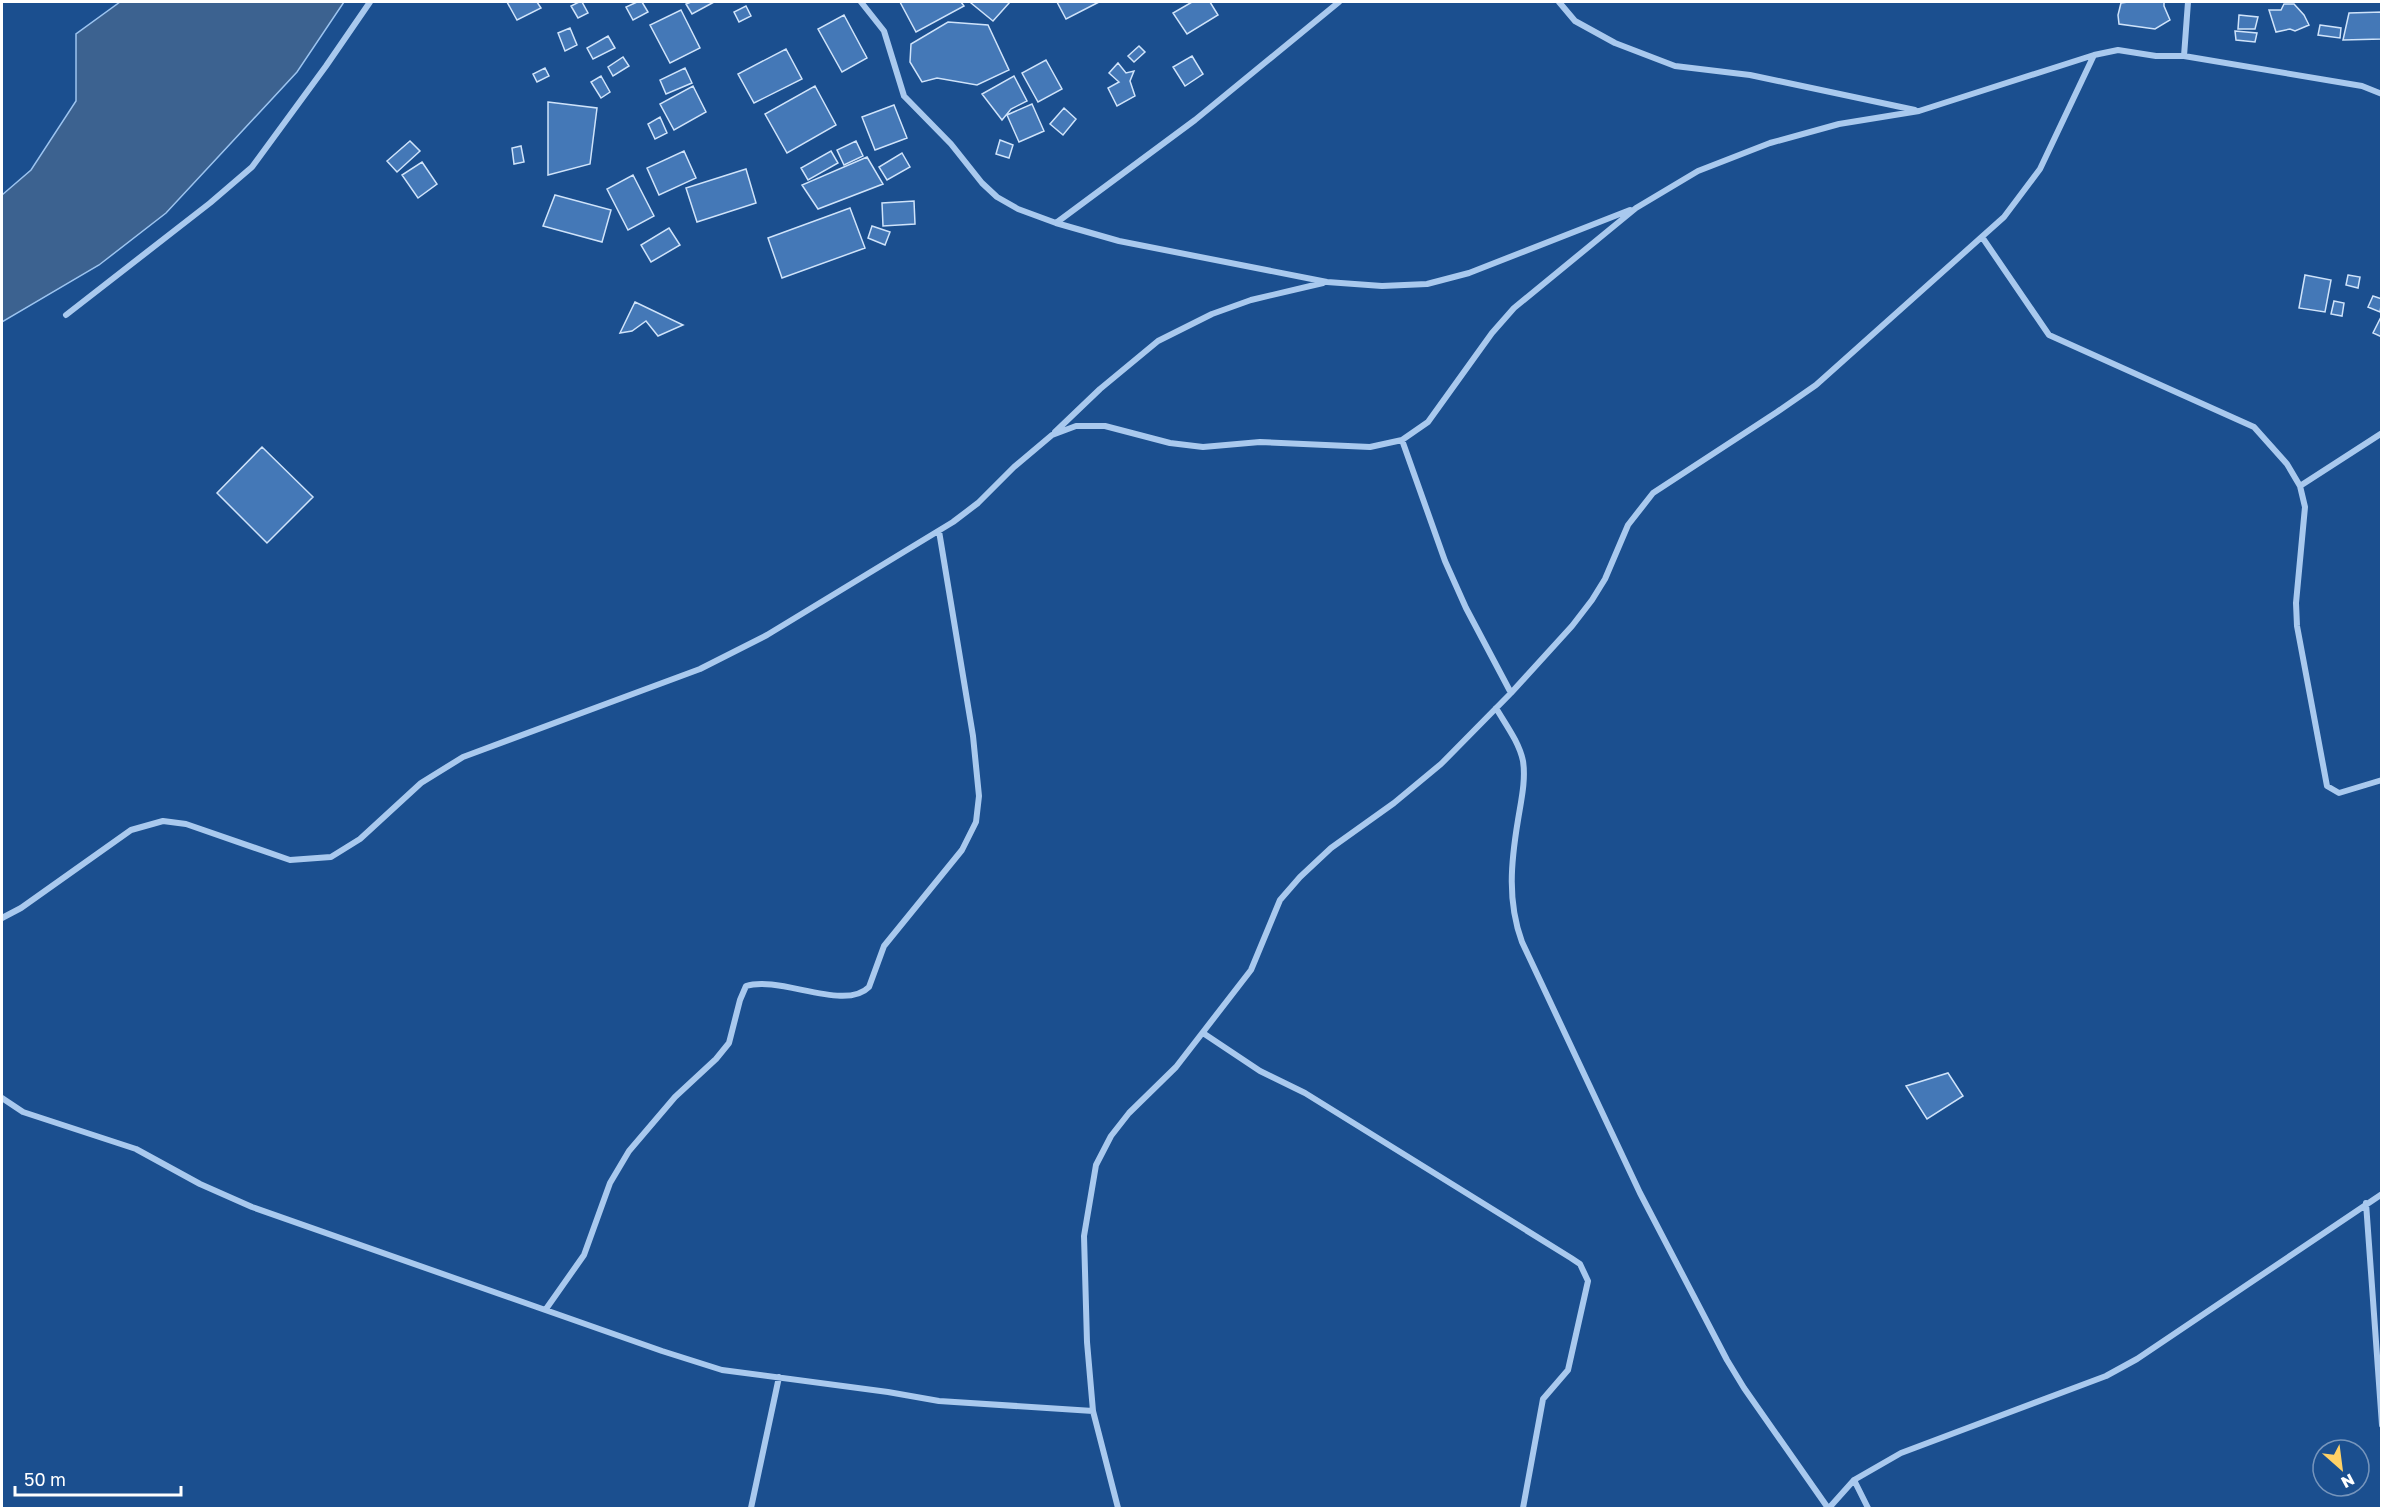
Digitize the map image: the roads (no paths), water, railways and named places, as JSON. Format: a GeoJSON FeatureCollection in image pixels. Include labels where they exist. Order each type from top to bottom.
{"type":"FeatureCollection","features":[{"type":"Feature","properties":{"kind":"street"},"geometry":{"type":"LineString","coordinates":[[66,315],[210,203],[252,166],[370,2]]}},
{"type":"Feature","properties":{"kind":"street"},"geometry":{"type":"LineString","coordinates":[[861,2],[884,32],[904,96],[951,144],[982,183],[998,197],[1018,209],[1056,223],[1119,241],[1327,282],[1382,286],[1427,284],[1469,273],[1636,208]]}},
{"type":"Feature","properties":{"kind":"street"},"geometry":{"type":"LineString","coordinates":[[1056,223],[1195,120],[1339,2]]}},
{"type":"Feature","properties":{"kind":"street"},"geometry":{"type":"LineString","coordinates":[[1559,2],[1575,21],[1615,43],[1675,66],[1750,75],[1919,111]]}},
{"type":"Feature","properties":{"kind":"street"},"geometry":{"type":"LineString","coordinates":[[2184,56],[2188,2]]}},
{"type":"Feature","properties":{"kind":"street"},"geometry":{"type":"LineString","coordinates":[[1052,435],[1076,426],[1105,426],[1170,443],[1203,447],[1260,442],[1370,447],[1402,440],[1428,422],[1492,333],[1514,308],[1636,208],[1698,171],[1770,143],[1839,124],[1919,111],[2094,55],[2118,51],[2156,56],[2184,56],[2362,86],[2382,94]]}},
{"type":"Feature","properties":{"kind":"street"},"geometry":{"type":"LineString","coordinates":[[1118,1509],[1093,1411],[1087,1342],[1084,1236],[1096,1165],[1111,1136],[1129,1113],[1176,1067],[1251,970],[1280,900],[1300,877],[1331,848],[1394,803],[1441,764],[1511,693],[1572,626],[1605,579],[1628,525],[1653,493],[1816,385],[2004,217],[2040,169],[2094,55]]}},
{"type":"Feature","properties":{"kind":"street"},"geometry":{"type":"LineString","coordinates":[[1982,237],[2049,335],[2254,427],[2287,464],[2300,486],[2305,507],[2296,603],[2297,626],[2327,786],[2339,793],[2382,780]]}},
{"type":"Feature","properties":{"kind":"street"},"geometry":{"type":"LineString","coordinates":[[2,918],[21,908],[131,830],[163,821],[186,824],[290,860],[331,857],[360,839],[421,783],[463,757],[700,669],[767,634],[939,531],[978,503],[1100,389],[1158,341],[1212,314],[1251,300],[1327,282]]}},
{"type":"Feature","properties":{"kind":"street"},"geometry":{"type":"LineString","coordinates":[[2300,486],[2382,433]]}},
{"type":"Feature","properties":{"kind":"street"},"geometry":{"type":"LineString","coordinates":[[1402,440],[1445,561],[1466,609],[1511,693]]}},
{"type":"Feature","properties":{"kind":"street"},"geometry":{"type":"LineString","coordinates":[[546,1308],[584,1255],[610,1184],[629,1151],[675,1097],[716,1059],[729,1043],[740,999],[746,986],[768,983],[845,996],[864,992],[869,987],[884,946],[962,850],[976,822],[980,796],[974,736],[939,531]]}},
{"type":"Feature","properties":{"kind":"street"},"geometry":{"type":"LineString","coordinates":[[1496,708],[1518,745],[1523,762],[1524,784],[1511,859],[1514,919],[1522,942],[1640,1193],[1727,1359],[1744,1388],[1828,1509],[1854,1480],[1901,1454],[2106,1376],[2137,1359],[2382,1194]]}},
{"type":"Feature","properties":{"kind":"street"},"geometry":{"type":"LineString","coordinates":[[1203,1033],[1260,1071],[1305,1093],[1571,1257],[1585,1272],[1588,1281],[1573,1357],[1568,1370],[1543,1399],[1523,1509]]}},
{"type":"Feature","properties":{"kind":"street"},"geometry":{"type":"LineString","coordinates":[[2,1098],[23,1112],[136,1149],[200,1184],[252,1207],[722,1370],[951,1403],[1093,1411]]}},
{"type":"Feature","properties":{"kind":"street"},"geometry":{"type":"LineString","coordinates":[[2366,1203],[2382,1425]]}},
{"type":"Feature","properties":{"kind":"street"},"geometry":{"type":"LineString","coordinates":[[751,1509],[780,1377]]}},
{"type":"Feature","properties":{"kind":"street"},"geometry":{"type":"LineString","coordinates":[[1854,1480],[1868,1509]]}},
{"type":"Feature","properties":{"kind":"water"},"geometry":{"type":"Polygon","coordinates":[[[120,2],[344,2],[297,72],[166,213],[99,265],[2,322],[2,195],[31,170],[76,101],[76,34],[120,2]]]}}]}
